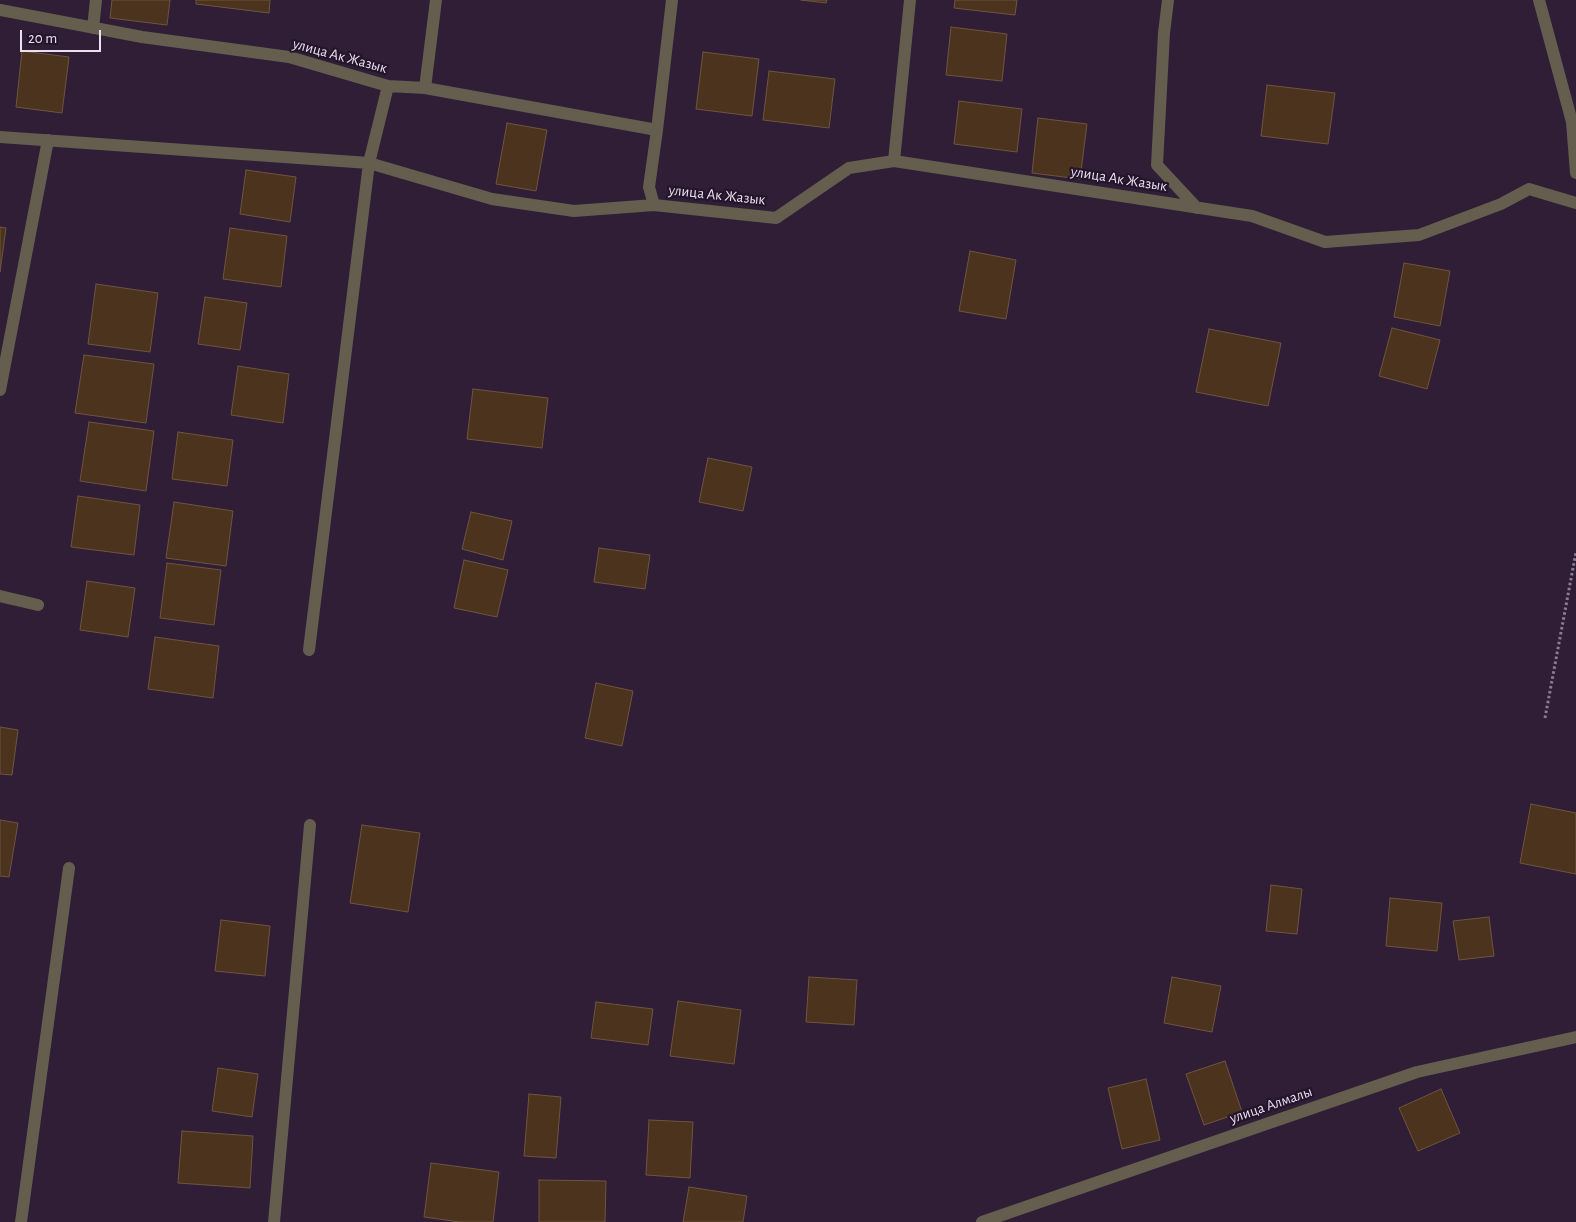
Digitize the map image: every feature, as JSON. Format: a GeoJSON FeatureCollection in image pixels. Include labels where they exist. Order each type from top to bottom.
{"type":"FeatureCollection","features":[{"type":"Feature","properties":{"kind":"street"},"geometry":{"type":"LineString","coordinates":[[93,28],[96,0]]}},
{"type":"Feature","properties":{"kind":"street"},"geometry":{"type":"LineString","coordinates":[[425,88],[436,0]]}},
{"type":"Feature","properties":{"kind":"street"},"geometry":{"type":"LineString","coordinates":[[657,130],[672,0]]}},
{"type":"Feature","properties":{"kind":"street"},"geometry":{"type":"LineString","coordinates":[[894,161],[910,0]]}},
{"type":"Feature","properties":{"kind":"street"},"geometry":{"type":"LineString","coordinates":[[1168,0],[1164,33],[1157,165],[1198,208]]}},
{"type":"Feature","properties":{"kind":"street"},"geometry":{"type":"LineString","coordinates":[[1539,0],[1572,122],[1576,173]]}},
{"type":"Feature","properties":{"kind":"street","name":"улица Ак Жазык"},"geometry":{"type":"LineString","coordinates":[[0,10],[142,37],[289,57],[388,86],[425,88],[657,130],[649,187],[654,205],[776,218],[849,168],[894,161],[1252,216],[1325,242],[1419,235],[1501,204],[1529,190],[1576,202]]}},
{"type":"Feature","properties":{"kind":"street"},"geometry":{"type":"LineString","coordinates":[[309,650],[369,163],[388,86]]}},
{"type":"Feature","properties":{"kind":"street"},"geometry":{"type":"LineString","coordinates":[[0,137],[369,163],[492,199],[574,211],[654,205]]}},
{"type":"Feature","properties":{"kind":"street"},"geometry":{"type":"LineString","coordinates":[[0,390],[48,140]]}},
{"type":"Feature","properties":{"kind":"street"},"geometry":{"type":"LineString","coordinates":[[0,596],[38,605]]}},
{"type":"Feature","properties":{"kind":"street"},"geometry":{"type":"LineString","coordinates":[[274,1222],[310,825]]}},
{"type":"Feature","properties":{"kind":"street"},"geometry":{"type":"LineString","coordinates":[[21,1222],[69,868]]}},
{"type":"Feature","properties":{"kind":"street","name":"улица Алмалы"},"geometry":{"type":"LineString","coordinates":[[982,1222],[1417,1072],[1576,1037]]}},
{"type":"Feature","properties":{"kind":"path"},"geometry":{"type":"LineString","coordinates":[[1545,718],[1576,552]]}},
{"type":"Feature","properties":{"kind":"building"},"geometry":{"type":"Polygon","coordinates":[[[112,0],[170,0],[167,25],[110,18],[112,0]]]}},
{"type":"Feature","properties":{"kind":"building"},"geometry":{"type":"Polygon","coordinates":[[[196,0],[270,0],[269,13],[196,4],[196,0]]]}},
{"type":"Feature","properties":{"kind":"building"},"geometry":{"type":"Polygon","coordinates":[[[801,0],[827,0],[826,3],[801,0]]]}},
{"type":"Feature","properties":{"kind":"building"},"geometry":{"type":"Polygon","coordinates":[[[955,0],[1017,0],[1015,15],[954,8],[955,0]]]}},
{"type":"Feature","properties":{"kind":"building"},"geometry":{"type":"Polygon","coordinates":[[[951,27],[1007,34],[1002,81],[946,75],[951,27]]]}},
{"type":"Feature","properties":{"kind":"building"},"geometry":{"type":"Polygon","coordinates":[[[22,51],[69,57],[62,113],[16,107],[22,51]]]}},
{"type":"Feature","properties":{"kind":"building"},"geometry":{"type":"Polygon","coordinates":[[[703,52],[759,59],[752,116],[696,109],[703,52]]]}},
{"type":"Feature","properties":{"kind":"building"},"geometry":{"type":"Polygon","coordinates":[[[769,71],[835,79],[829,128],[763,120],[769,71]]]}},
{"type":"Feature","properties":{"kind":"building"},"geometry":{"type":"Polygon","coordinates":[[[1267,85],[1335,93],[1328,144],[1261,136],[1267,85]]]}},
{"type":"Feature","properties":{"kind":"building"},"geometry":{"type":"Polygon","coordinates":[[[959,101],[1022,109],[1017,152],[954,144],[959,101]]]}},
{"type":"Feature","properties":{"kind":"building"},"geometry":{"type":"Polygon","coordinates":[[[1038,118],[1087,124],[1080,179],[1032,173],[1038,118]]]}},
{"type":"Feature","properties":{"kind":"building"},"geometry":{"type":"Polygon","coordinates":[[[507,123],[547,130],[536,191],[496,184],[507,123]]]}},
{"type":"Feature","properties":{"kind":"building"},"geometry":{"type":"Polygon","coordinates":[[[246,170],[296,177],[290,222],[240,214],[246,170]]]}},
{"type":"Feature","properties":{"kind":"building"},"geometry":{"type":"Polygon","coordinates":[[[0,227],[6,228],[0,272],[0,227]]]}},
{"type":"Feature","properties":{"kind":"building"},"geometry":{"type":"Polygon","coordinates":[[[230,228],[287,236],[281,287],[223,279],[230,228]]]}},
{"type":"Feature","properties":{"kind":"building"},"geometry":{"type":"Polygon","coordinates":[[[970,251],[1016,260],[1006,319],[959,311],[970,251]]]}},
{"type":"Feature","properties":{"kind":"building"},"geometry":{"type":"Polygon","coordinates":[[[1404,263],[1450,271],[1440,326],[1394,317],[1404,263]]]}},
{"type":"Feature","properties":{"kind":"building"},"geometry":{"type":"Polygon","coordinates":[[[96,284],[158,293],[150,352],[88,344],[96,284]]]}},
{"type":"Feature","properties":{"kind":"building"},"geometry":{"type":"Polygon","coordinates":[[[205,297],[247,303],[240,350],[198,344],[205,297]]]}},
{"type":"Feature","properties":{"kind":"building"},"geometry":{"type":"Polygon","coordinates":[[[1392,328],[1440,340],[1427,389],[1379,376],[1392,328]]]}},
{"type":"Feature","properties":{"kind":"building"},"geometry":{"type":"Polygon","coordinates":[[[1209,329],[1281,343],[1268,406],[1196,392],[1209,329]]]}},
{"type":"Feature","properties":{"kind":"building"},"geometry":{"type":"Polygon","coordinates":[[[84,355],[154,364],[146,423],[75,413],[84,355]]]}},
{"type":"Feature","properties":{"kind":"building"},"geometry":{"type":"Polygon","coordinates":[[[238,366],[289,374],[283,423],[231,415],[238,366]]]}},
{"type":"Feature","properties":{"kind":"building"},"geometry":{"type":"Polygon","coordinates":[[[473,389],[548,398],[542,448],[467,439],[473,389]]]}},
{"type":"Feature","properties":{"kind":"building"},"geometry":{"type":"Polygon","coordinates":[[[89,422],[154,431],[146,491],[80,481],[89,422]]]}},
{"type":"Feature","properties":{"kind":"building"},"geometry":{"type":"Polygon","coordinates":[[[178,432],[233,440],[227,486],[172,479],[178,432]]]}},
{"type":"Feature","properties":{"kind":"building"},"geometry":{"type":"Polygon","coordinates":[[[708,458],[752,467],[743,511],[699,502],[708,458]]]}},
{"type":"Feature","properties":{"kind":"building"},"geometry":{"type":"Polygon","coordinates":[[[78,496],[140,505],[134,555],[71,547],[78,496]]]}},
{"type":"Feature","properties":{"kind":"building"},"geometry":{"type":"Polygon","coordinates":[[[174,502],[233,511],[226,566],[166,558],[174,502]]]}},
{"type":"Feature","properties":{"kind":"building"},"geometry":{"type":"Polygon","coordinates":[[[471,512],[512,521],[503,560],[462,549],[471,512]]]}},
{"type":"Feature","properties":{"kind":"building"},"geometry":{"type":"Polygon","coordinates":[[[599,548],[650,555],[645,589],[594,582],[599,548]]]}},
{"type":"Feature","properties":{"kind":"building"},"geometry":{"type":"Polygon","coordinates":[[[464,560],[508,570],[497,617],[454,608],[464,560]]]}},
{"type":"Feature","properties":{"kind":"building"},"geometry":{"type":"Polygon","coordinates":[[[167,563],[221,570],[214,625],[160,618],[167,563]]]}},
{"type":"Feature","properties":{"kind":"building"},"geometry":{"type":"Polygon","coordinates":[[[87,581],[135,588],[128,637],[80,630],[87,581]]]}},
{"type":"Feature","properties":{"kind":"building"},"geometry":{"type":"Polygon","coordinates":[[[155,637],[219,646],[213,698],[148,689],[155,637]]]}},
{"type":"Feature","properties":{"kind":"building"},"geometry":{"type":"Polygon","coordinates":[[[596,683],[633,691],[622,746],[585,738],[596,683]]]}},
{"type":"Feature","properties":{"kind":"building"},"geometry":{"type":"Polygon","coordinates":[[[0,727],[18,730],[12,775],[0,774],[0,727]]]}},
{"type":"Feature","properties":{"kind":"building"},"geometry":{"type":"Polygon","coordinates":[[[1531,804],[1576,813],[1576,874],[1520,863],[1531,804]]]}},
{"type":"Feature","properties":{"kind":"building"},"geometry":{"type":"Polygon","coordinates":[[[0,820],[18,823],[9,877],[0,876],[0,820]]]}},
{"type":"Feature","properties":{"kind":"building"},"geometry":{"type":"Polygon","coordinates":[[[362,825],[420,833],[408,912],[350,903],[362,825]]]}},
{"type":"Feature","properties":{"kind":"building"},"geometry":{"type":"Polygon","coordinates":[[[1271,885],[1302,889],[1297,934],[1266,931],[1271,885]]]}},
{"type":"Feature","properties":{"kind":"building"},"geometry":{"type":"Polygon","coordinates":[[[1390,898],[1442,903],[1437,951],[1386,946],[1390,898]]]}},
{"type":"Feature","properties":{"kind":"building"},"geometry":{"type":"Polygon","coordinates":[[[1489,917],[1494,956],[1459,960],[1453,921],[1489,917]]]}},
{"type":"Feature","properties":{"kind":"building"},"geometry":{"type":"Polygon","coordinates":[[[221,920],[270,926],[265,976],[215,971],[221,920]]]}},
{"type":"Feature","properties":{"kind":"building"},"geometry":{"type":"Polygon","coordinates":[[[809,977],[857,980],[854,1025],[806,1022],[809,977]]]}},
{"type":"Feature","properties":{"kind":"building"},"geometry":{"type":"Polygon","coordinates":[[[1172,977],[1221,986],[1212,1032],[1164,1023],[1172,977]]]}},
{"type":"Feature","properties":{"kind":"building"},"geometry":{"type":"Polygon","coordinates":[[[678,1001],[741,1010],[734,1064],[670,1056],[678,1001]]]}},
{"type":"Feature","properties":{"kind":"building"},"geometry":{"type":"Polygon","coordinates":[[[596,1002],[653,1009],[648,1045],[591,1038],[596,1002]]]}},
{"type":"Feature","properties":{"kind":"building"},"geometry":{"type":"Polygon","coordinates":[[[1225,1061],[1242,1112],[1204,1125],[1186,1074],[1225,1061]]]}},
{"type":"Feature","properties":{"kind":"building"},"geometry":{"type":"Polygon","coordinates":[[[218,1068],[258,1074],[252,1117],[212,1111],[218,1068]]]}},
{"type":"Feature","properties":{"kind":"building"},"geometry":{"type":"Polygon","coordinates":[[[1146,1079],[1160,1140],[1122,1149],[1108,1088],[1146,1079]]]}},
{"type":"Feature","properties":{"kind":"building"},"geometry":{"type":"Polygon","coordinates":[[[1441,1089],[1460,1133],[1418,1151],[1399,1108],[1441,1089]]]}},
{"type":"Feature","properties":{"kind":"building"},"geometry":{"type":"Polygon","coordinates":[[[529,1094],[561,1097],[556,1158],[524,1156],[529,1094]]]}},
{"type":"Feature","properties":{"kind":"building"},"geometry":{"type":"Polygon","coordinates":[[[649,1120],[693,1122],[690,1178],[646,1175],[649,1120]]]}},
{"type":"Feature","properties":{"kind":"building"},"geometry":{"type":"Polygon","coordinates":[[[182,1131],[253,1136],[250,1188],[178,1183],[182,1131]]]}},
{"type":"Feature","properties":{"kind":"building"},"geometry":{"type":"Polygon","coordinates":[[[431,1163],[499,1172],[493,1222],[460,1222],[424,1217],[431,1163]]]}},
{"type":"Feature","properties":{"kind":"building"},"geometry":{"type":"Polygon","coordinates":[[[539,1180],[606,1181],[605,1222],[539,1222],[539,1180]]]}},
{"type":"Feature","properties":{"kind":"building"},"geometry":{"type":"Polygon","coordinates":[[[689,1187],[747,1196],[743,1222],[683,1222],[689,1187]]]}}]}
